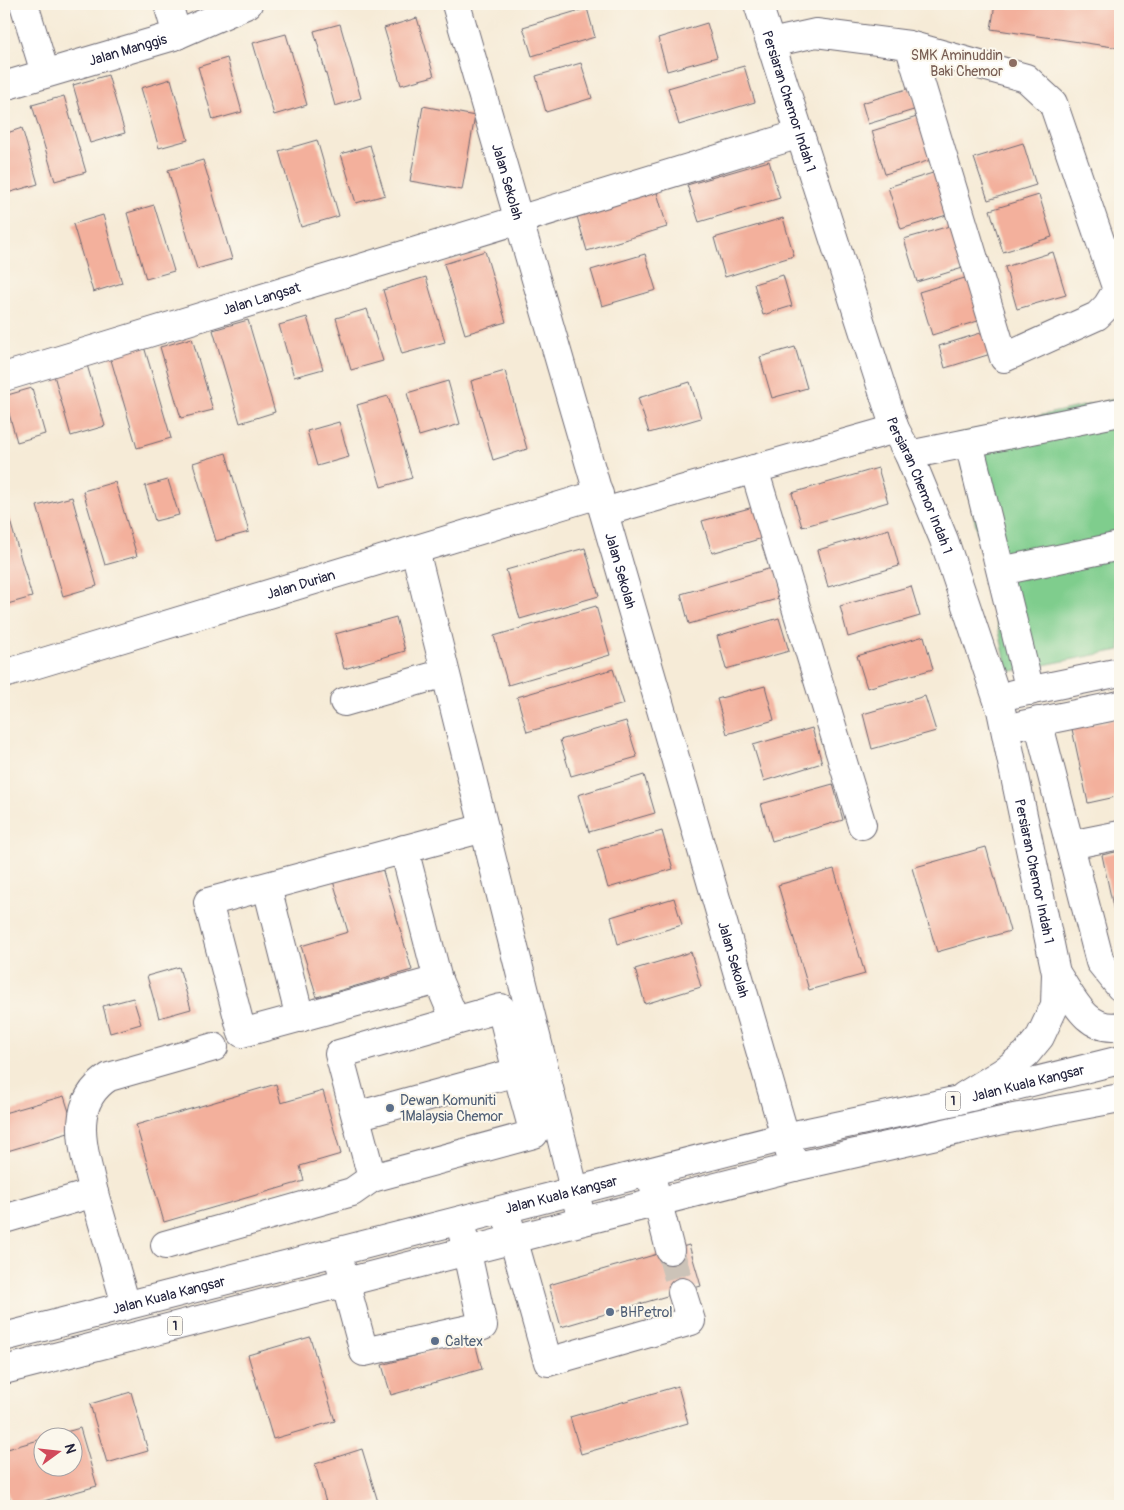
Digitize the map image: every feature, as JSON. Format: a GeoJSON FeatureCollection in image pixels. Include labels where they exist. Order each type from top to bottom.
{"type":"FeatureCollection","features":[{"type":"Feature","properties":{"kind":"main road"},"geometry":{"type":"LineString","coordinates":[[24,4],[45,73]]}},
{"type":"Feature","properties":{"kind":"main road"},"geometry":{"type":"LineString","coordinates":[[168,4],[177,34]]}},
{"type":"Feature","properties":{"kind":"main road","name":"Jalan Manggis"},"geometry":{"type":"LineString","coordinates":[[4,86],[177,34],[248,4]]}},
{"type":"Feature","properties":{"kind":"main road","name":"Jalan Sekolah"},"geometry":{"type":"LineString","coordinates":[[456,4],[794,1167]]}},
{"type":"Feature","properties":{"kind":"main road","name":"Persiaran Chemor Indah 1"},"geometry":{"type":"LineString","coordinates":[[758,4],[895,429],[909,455],[944,540],[997,698],[1005,728],[1056,973]]}},
{"type":"Feature","properties":{"kind":"main road"},"geometry":{"type":"LineString","coordinates":[[771,42],[816,33],[909,45],[1026,78],[1053,103],[1117,290],[1107,306],[1097,316],[1004,358],[909,45]]}},
{"type":"Feature","properties":{"kind":"main road","name":"Jalan Langsat"},"geometry":{"type":"LineString","coordinates":[[4,377],[800,134]]}},
{"type":"Feature","properties":{"kind":"main road"},"geometry":{"type":"LineString","coordinates":[[909,455],[1120,412]]}},
{"type":"Feature","properties":{"kind":"main road","name":"Jalan Durian"},"geometry":{"type":"LineString","coordinates":[[4,674],[415,550],[601,503],[754,469],[895,429]]}},
{"type":"Feature","properties":{"kind":"main road"},"geometry":{"type":"LineString","coordinates":[[969,443],[1030,690]]}},
{"type":"Feature","properties":{"kind":"main road"},"geometry":{"type":"LineString","coordinates":[[754,469],[862,825]]}},
{"type":"Feature","properties":{"kind":"main road"},"geometry":{"type":"LineString","coordinates":[[1001,571],[1120,546]]}},
{"type":"Feature","properties":{"kind":"main road"},"geometry":{"type":"LineString","coordinates":[[415,550],[582,1222]]}},
{"type":"Feature","properties":{"kind":"main road"},"geometry":{"type":"LineString","coordinates":[[997,698],[1120,672]]}},
{"type":"Feature","properties":{"kind":"main road"},"geometry":{"type":"LineString","coordinates":[[344,702],[445,673]]}},
{"type":"Feature","properties":{"kind":"main road"},"geometry":{"type":"LineString","coordinates":[[1005,728],[1120,705]]}},
{"type":"Feature","properties":{"kind":"main road"},"geometry":{"type":"LineString","coordinates":[[1038,721],[1100,962],[1120,987]]}},
{"type":"Feature","properties":{"kind":"main road"},"geometry":{"type":"LineString","coordinates":[[438,980],[242,1033],[208,902],[484,828]]}},
{"type":"Feature","properties":{"kind":"main road"},"geometry":{"type":"LineString","coordinates":[[1070,845],[1120,835]]}},
{"type":"Feature","properties":{"kind":"main road"},"geometry":{"type":"LineString","coordinates":[[404,849],[438,980],[455,1020]]}},
{"type":"Feature","properties":{"kind":"main road"},"geometry":{"type":"LineString","coordinates":[[266,887],[300,1018]]}},
{"type":"Feature","properties":{"kind":"main road"},"geometry":{"type":"LineString","coordinates":[[1056,973],[1100,962]]}},
{"type":"Feature","properties":{"kind":"main road"},"geometry":{"type":"LineString","coordinates":[[1056,973],[1081,1013],[1100,1026],[1120,1026]]}},
{"type":"Feature","properties":{"kind":"main road"},"geometry":{"type":"LineString","coordinates":[[959,1100],[1003,1072],[1026,1054],[1040,1037],[1055,1005],[1056,973]]}},
{"type":"Feature","properties":{"kind":"main road"},"geometry":{"type":"LineString","coordinates":[[165,1245],[352,1192],[372,1178],[534,1134],[501,1008],[339,1054],[372,1178]]}},
{"type":"Feature","properties":{"kind":"main road"},"geometry":{"type":"LineString","coordinates":[[126,1306],[94,1193],[82,1131],[87,1098],[97,1084],[109,1077],[214,1047]]}},
{"type":"Feature","properties":{"kind":"main road","name":"Jalan Kuala Kangsar"},"geometry":{"type":"LineString","coordinates":[[4,1336],[576,1192],[785,1137],[959,1100],[1120,1060]]}},
{"type":"Feature","properties":{"kind":"main road"},"geometry":{"type":"LineString","coordinates":[[356,1116],[543,1064]]}},
{"type":"Feature","properties":{"kind":"main road","name":"1"},"geometry":{"type":"LineString","coordinates":[[4,1370],[794,1167],[998,1121],[1120,1098]]}},
{"type":"Feature","properties":{"kind":"main road"},"geometry":{"type":"LineString","coordinates":[[650,1172],[670,1250]]}},
{"type":"Feature","properties":{"kind":"main road"},"geometry":{"type":"LineString","coordinates":[[4,1219],[94,1193]]}},
{"type":"Feature","properties":{"kind":"main road"},"geometry":{"type":"LineString","coordinates":[[504,1210],[548,1362],[691,1321],[682,1292]]}},
{"type":"Feature","properties":{"kind":"main road"},"geometry":{"type":"LineString","coordinates":[[337,1252],[364,1352],[483,1326],[460,1221]]}},
{"type":"Feature","properties":{"kind":"green space"},"geometry":{"type":"Polygon","coordinates":[[[1120,398],[1120,650],[1008,672],[956,434],[1120,398]]]}},
{"type":"Feature","properties":{"kind":"building"},"geometry":{"type":"Polygon","coordinates":[[[995,4],[1120,4],[1120,48],[991,29],[995,4]]]}},
{"type":"Feature","properties":{"kind":"building"},"geometry":{"type":"Polygon","coordinates":[[[587,8],[595,37],[532,56],[523,27],[587,8]]]}},
{"type":"Feature","properties":{"kind":"building"},"geometry":{"type":"Polygon","coordinates":[[[417,18],[434,76],[401,85],[384,28],[417,18]]]}},
{"type":"Feature","properties":{"kind":"building"},"geometry":{"type":"Polygon","coordinates":[[[707,23],[717,57],[667,71],[658,38],[707,23]]]}},
{"type":"Feature","properties":{"kind":"building"},"geometry":{"type":"Polygon","coordinates":[[[340,24],[361,98],[335,106],[314,31],[340,24]]]}},
{"type":"Feature","properties":{"kind":"building"},"geometry":{"type":"Polygon","coordinates":[[[286,34],[307,105],[274,115],[253,43],[286,34]]]}},
{"type":"Feature","properties":{"kind":"building"},"geometry":{"type":"Polygon","coordinates":[[[227,58],[242,112],[213,120],[198,67],[227,58]]]}},
{"type":"Feature","properties":{"kind":"building"},"geometry":{"type":"Polygon","coordinates":[[[581,63],[592,98],[546,112],[536,76],[581,63]]]}},
{"type":"Feature","properties":{"kind":"building"},"geometry":{"type":"Polygon","coordinates":[[[744,66],[755,102],[679,125],[668,88],[744,66]]]}},
{"type":"Feature","properties":{"kind":"building"},"geometry":{"type":"Polygon","coordinates":[[[108,75],[125,133],[90,143],[73,85],[108,75]]]}},
{"type":"Feature","properties":{"kind":"building"},"geometry":{"type":"Polygon","coordinates":[[[171,79],[188,140],[159,148],[141,88],[171,79]]]}},
{"type":"Feature","properties":{"kind":"building"},"geometry":{"type":"Polygon","coordinates":[[[910,88],[917,109],[868,124],[862,103],[910,88]]]}},
{"type":"Feature","properties":{"kind":"building"},"geometry":{"type":"Polygon","coordinates":[[[64,96],[86,172],[55,181],[32,105],[64,96]]]}},
{"type":"Feature","properties":{"kind":"building"},"geometry":{"type":"Polygon","coordinates":[[[423,106],[475,116],[462,190],[410,181],[423,106]]]}},
{"type":"Feature","properties":{"kind":"building"},"geometry":{"type":"Polygon","coordinates":[[[920,116],[934,159],[885,174],[872,131],[920,116]]]}},
{"type":"Feature","properties":{"kind":"building"},"geometry":{"type":"Polygon","coordinates":[[[22,128],[38,184],[4,194],[4,134],[22,128]]]}},
{"type":"Feature","properties":{"kind":"building"},"geometry":{"type":"Polygon","coordinates":[[[317,140],[339,216],[301,227],[279,151],[317,140]]]}},
{"type":"Feature","properties":{"kind":"building"},"geometry":{"type":"Polygon","coordinates":[[[1023,143],[1036,185],[988,200],[974,158],[1023,143]]]}},
{"type":"Feature","properties":{"kind":"building"},"geometry":{"type":"Polygon","coordinates":[[[370,145],[385,195],[356,203],[341,154],[370,145]]]}},
{"type":"Feature","properties":{"kind":"building"},"geometry":{"type":"Polygon","coordinates":[[[203,160],[232,259],[197,269],[168,170],[203,160]]]}},
{"type":"Feature","properties":{"kind":"building"},"geometry":{"type":"Polygon","coordinates":[[[769,161],[780,198],[699,222],[687,185],[769,161]]]}},
{"type":"Feature","properties":{"kind":"building"},"geometry":{"type":"Polygon","coordinates":[[[936,172],[950,214],[901,229],[888,187],[936,172]]]}},
{"type":"Feature","properties":{"kind":"building"},"geometry":{"type":"Polygon","coordinates":[[[656,189],[667,227],[587,251],[576,213],[656,189]]]}},
{"type":"Feature","properties":{"kind":"building"},"geometry":{"type":"Polygon","coordinates":[[[1039,195],[1052,237],[1003,252],[990,210],[1039,195]]]}},
{"type":"Feature","properties":{"kind":"building"},"geometry":{"type":"Polygon","coordinates":[[[154,205],[174,271],[146,279],[127,213],[154,205]]]}},
{"type":"Feature","properties":{"kind":"building"},"geometry":{"type":"Polygon","coordinates":[[[103,215],[122,283],[93,292],[73,224],[103,215]]]}},
{"type":"Feature","properties":{"kind":"building"},"geometry":{"type":"Polygon","coordinates":[[[783,218],[794,256],[725,277],[714,238],[783,218]]]}},
{"type":"Feature","properties":{"kind":"building"},"geometry":{"type":"Polygon","coordinates":[[[953,225],[966,267],[917,282],[904,239],[953,225]]]}},
{"type":"Feature","properties":{"kind":"building"},"geometry":{"type":"Polygon","coordinates":[[[485,251],[506,322],[465,334],[444,264],[485,251]]]}},
{"type":"Feature","properties":{"kind":"building"},"geometry":{"type":"Polygon","coordinates":[[[1053,252],[1066,295],[1017,309],[1005,267],[1053,252]]]}},
{"type":"Feature","properties":{"kind":"building"},"geometry":{"type":"Polygon","coordinates":[[[645,254],[656,290],[602,306],[591,270],[645,254]]]}},
{"type":"Feature","properties":{"kind":"building"},"geometry":{"type":"Polygon","coordinates":[[[783,275],[792,306],[763,315],[754,284],[783,275]]]}},
{"type":"Feature","properties":{"kind":"building"},"geometry":{"type":"Polygon","coordinates":[[[426,277],[445,342],[402,354],[383,290],[426,277]]]}},
{"type":"Feature","properties":{"kind":"building"},"geometry":{"type":"Polygon","coordinates":[[[968,277],[981,320],[932,335],[919,292],[968,277]]]}},
{"type":"Feature","properties":{"kind":"building"},"geometry":{"type":"Polygon","coordinates":[[[367,309],[383,361],[351,370],[336,318],[367,309]]]}},
{"type":"Feature","properties":{"kind":"building"},"geometry":{"type":"Polygon","coordinates":[[[307,317],[323,369],[294,377],[279,325],[307,317]]]}},
{"type":"Feature","properties":{"kind":"building"},"geometry":{"type":"Polygon","coordinates":[[[248,320],[275,412],[240,423],[213,330],[248,320]]]}},
{"type":"Feature","properties":{"kind":"building"},"geometry":{"type":"Polygon","coordinates":[[[987,331],[994,353],[945,368],[939,346],[987,331]]]}},
{"type":"Feature","properties":{"kind":"building"},"geometry":{"type":"Polygon","coordinates":[[[192,338],[213,410],[181,418],[160,347],[192,338]]]}},
{"type":"Feature","properties":{"kind":"building"},"geometry":{"type":"Polygon","coordinates":[[[143,343],[171,438],[137,448],[109,353],[143,343]]]}},
{"type":"Feature","properties":{"kind":"building"},"geometry":{"type":"Polygon","coordinates":[[[795,347],[807,388],[772,398],[760,357],[795,347]]]}},
{"type":"Feature","properties":{"kind":"building"},"geometry":{"type":"Polygon","coordinates":[[[85,358],[105,426],[71,436],[52,368],[85,358]]]}},
{"type":"Feature","properties":{"kind":"building"},"geometry":{"type":"Polygon","coordinates":[[[505,371],[527,449],[493,460],[471,381],[505,371]]]}},
{"type":"Feature","properties":{"kind":"building"},"geometry":{"type":"Polygon","coordinates":[[[448,381],[460,424],[419,436],[407,393],[448,381]]]}},
{"type":"Feature","properties":{"kind":"building"},"geometry":{"type":"Polygon","coordinates":[[[690,382],[701,418],[649,433],[638,398],[690,382]]]}},
{"type":"Feature","properties":{"kind":"building"},"geometry":{"type":"Polygon","coordinates":[[[32,388],[45,434],[17,442],[4,396],[32,388]]]}},
{"type":"Feature","properties":{"kind":"building"},"geometry":{"type":"Polygon","coordinates":[[[388,396],[412,478],[381,487],[357,405],[388,396]]]}},
{"type":"Feature","properties":{"kind":"building"},"geometry":{"type":"Polygon","coordinates":[[[339,422],[349,457],[317,466],[307,431],[339,422]]]}},
{"type":"Feature","properties":{"kind":"building"},"geometry":{"type":"Polygon","coordinates":[[[226,453],[249,532],[216,541],[193,463],[226,453]]]}},
{"type":"Feature","properties":{"kind":"building"},"geometry":{"type":"Polygon","coordinates":[[[878,468],[888,502],[802,527],[792,493],[878,468]]]}},
{"type":"Feature","properties":{"kind":"building"},"geometry":{"type":"Polygon","coordinates":[[[168,480],[179,515],[155,521],[145,486],[168,480]]]}},
{"type":"Feature","properties":{"kind":"building"},"geometry":{"type":"Polygon","coordinates":[[[115,482],[137,556],[105,565],[83,491],[115,482]]]}},
{"type":"Feature","properties":{"kind":"building"},"geometry":{"type":"Polygon","coordinates":[[[72,497],[97,586],[63,596],[37,506],[72,497]]]}},
{"type":"Feature","properties":{"kind":"building"},"geometry":{"type":"Polygon","coordinates":[[[757,506],[766,537],[712,553],[702,521],[757,506]]]}},
{"type":"Feature","properties":{"kind":"building"},"geometry":{"type":"Polygon","coordinates":[[[8,514],[32,597],[4,605],[4,515],[8,514]]]}},
{"type":"Feature","properties":{"kind":"building"},"geometry":{"type":"Polygon","coordinates":[[[889,529],[899,566],[828,587],[818,550],[889,529]]]}},
{"type":"Feature","properties":{"kind":"building"},"geometry":{"type":"Polygon","coordinates":[[[585,548],[599,596],[520,619],[506,570],[585,548]]]}},
{"type":"Feature","properties":{"kind":"building"},"geometry":{"type":"Polygon","coordinates":[[[775,567],[784,597],[689,624],[681,594],[775,567]]]}},
{"type":"Feature","properties":{"kind":"building"},"geometry":{"type":"Polygon","coordinates":[[[911,586],[920,616],[848,637],[840,606],[911,586]]]}},
{"type":"Feature","properties":{"kind":"building"},"geometry":{"type":"Polygon","coordinates":[[[596,606],[610,655],[508,685],[494,636],[596,606]]]}},
{"type":"Feature","properties":{"kind":"building"},"geometry":{"type":"Polygon","coordinates":[[[396,617],[405,651],[344,669],[335,634],[396,617]]]}},
{"type":"Feature","properties":{"kind":"building"},"geometry":{"type":"Polygon","coordinates":[[[779,618],[789,651],[726,669],[717,636],[779,618]]]}},
{"type":"Feature","properties":{"kind":"building"},"geometry":{"type":"Polygon","coordinates":[[[924,636],[933,669],[867,688],[857,656],[924,636]]]}},
{"type":"Feature","properties":{"kind":"building"},"geometry":{"type":"Polygon","coordinates":[[[613,669],[624,704],[527,732],[517,697],[613,669]]]}},
{"type":"Feature","properties":{"kind":"building"},"geometry":{"type":"Polygon","coordinates":[[[765,686],[774,720],[727,734],[717,699],[765,686]]]}},
{"type":"Feature","properties":{"kind":"building"},"geometry":{"type":"Polygon","coordinates":[[[925,696],[936,731],[872,749],[863,714],[925,696]]]}},
{"type":"Feature","properties":{"kind":"building"},"geometry":{"type":"Polygon","coordinates":[[[1120,718],[1120,796],[1088,803],[1072,729],[1120,718]]]}},
{"type":"Feature","properties":{"kind":"building"},"geometry":{"type":"Polygon","coordinates":[[[626,721],[637,757],[571,776],[560,740],[626,721]]]}},
{"type":"Feature","properties":{"kind":"building"},"geometry":{"type":"Polygon","coordinates":[[[812,728],[822,763],[764,781],[753,745],[812,728]]]}},
{"type":"Feature","properties":{"kind":"building"},"geometry":{"type":"Polygon","coordinates":[[[644,775],[655,813],[589,832],[578,795],[644,775]]]}},
{"type":"Feature","properties":{"kind":"building"},"geometry":{"type":"Polygon","coordinates":[[[833,784],[843,820],[772,841],[761,804],[833,784]]]}},
{"type":"Feature","properties":{"kind":"building"},"geometry":{"type":"Polygon","coordinates":[[[662,831],[673,869],[608,888],[597,850],[662,831]]]}},
{"type":"Feature","properties":{"kind":"building"},"geometry":{"type":"Polygon","coordinates":[[[986,847],[1010,931],[937,952],[912,868],[986,847]]]}},
{"type":"Feature","properties":{"kind":"building"},"geometry":{"type":"Polygon","coordinates":[[[1120,851],[1120,929],[1118,930],[1102,855],[1120,851]]]}},
{"type":"Feature","properties":{"kind":"building"},"geometry":{"type":"Polygon","coordinates":[[[380,861],[412,970],[317,997],[301,946],[348,932],[331,874],[380,861]]]}},
{"type":"Feature","properties":{"kind":"building"},"geometry":{"type":"Polygon","coordinates":[[[834,869],[865,974],[809,990],[778,885],[834,869]]]}},
{"type":"Feature","properties":{"kind":"building"},"geometry":{"type":"Polygon","coordinates":[[[674,898],[682,925],[618,944],[611,917],[674,898]]]}},
{"type":"Feature","properties":{"kind":"building"},"geometry":{"type":"Polygon","coordinates":[[[691,952],[701,987],[645,1004],[635,969],[691,952]]]}},
{"type":"Feature","properties":{"kind":"building"},"geometry":{"type":"Polygon","coordinates":[[[179,967],[191,1009],[159,1018],[147,976],[179,967]]]}},
{"type":"Feature","properties":{"kind":"building"},"geometry":{"type":"Polygon","coordinates":[[[133,998],[141,1024],[110,1033],[103,1006],[133,998]]]}},
{"type":"Feature","properties":{"kind":"building"},"geometry":{"type":"Polygon","coordinates":[[[276,1084],[281,1103],[323,1091],[341,1154],[300,1166],[304,1181],[164,1222],[136,1125],[276,1084]]]}},
{"type":"Feature","properties":{"kind":"building"},"geometry":{"type":"Polygon","coordinates":[[[64,1096],[75,1131],[4,1152],[4,1113],[64,1096]]]}},
{"type":"Feature","properties":{"kind":"building"},"geometry":{"type":"Polygon","coordinates":[[[689,1245],[701,1286],[561,1327],[549,1285],[689,1245]]]}},
{"type":"Feature","properties":{"kind":"building"},"geometry":{"type":"Polygon","coordinates":[[[310,1337],[335,1421],[273,1439],[248,1355],[310,1337]]]}},
{"type":"Feature","properties":{"kind":"building"},"geometry":{"type":"Polygon","coordinates":[[[474,1339],[482,1369],[391,1395],[382,1365],[474,1339]]]}},
{"type":"Feature","properties":{"kind":"building"},"geometry":{"type":"Polygon","coordinates":[[[678,1386],[688,1423],[581,1454],[570,1417],[678,1386]]]}},
{"type":"Feature","properties":{"kind":"building"},"geometry":{"type":"Polygon","coordinates":[[[131,1392],[148,1451],[107,1463],[90,1404],[131,1392]]]}},
{"type":"Feature","properties":{"kind":"building"},"geometry":{"type":"Polygon","coordinates":[[[82,1435],[97,1486],[26,1506],[11,1506],[4,1480],[4,1450],[32,1442],[32,1478],[82,1478],[82,1435]]]}},
{"type":"Feature","properties":{"kind":"building"},"geometry":{"type":"Polygon","coordinates":[[[362,1449],[378,1502],[363,1506],[327,1506],[315,1464],[362,1449]]]}},
{"type":"Feature","properties":{"kind":"tunnel"},"geometry":{"type":"LineString","coordinates":[[670,1250],[682,1292]]}},
{"type":"Feature","properties":{"kind":"place","name":"SMK Aminuddin Baki Chemor"},"geometry":{"type":"Point","coordinates":[1013,63]}},
{"type":"Feature","properties":{"kind":"place","name":"Dewan Komuniti 1Malaysia Chemor"},"geometry":{"type":"Point","coordinates":[390,1108]}},
{"type":"Feature","properties":{"kind":"place","name":"BHPetrol"},"geometry":{"type":"Point","coordinates":[610,1312]}},
{"type":"Feature","properties":{"kind":"place","name":"Caltex"},"geometry":{"type":"Point","coordinates":[435,1341]}}]}
